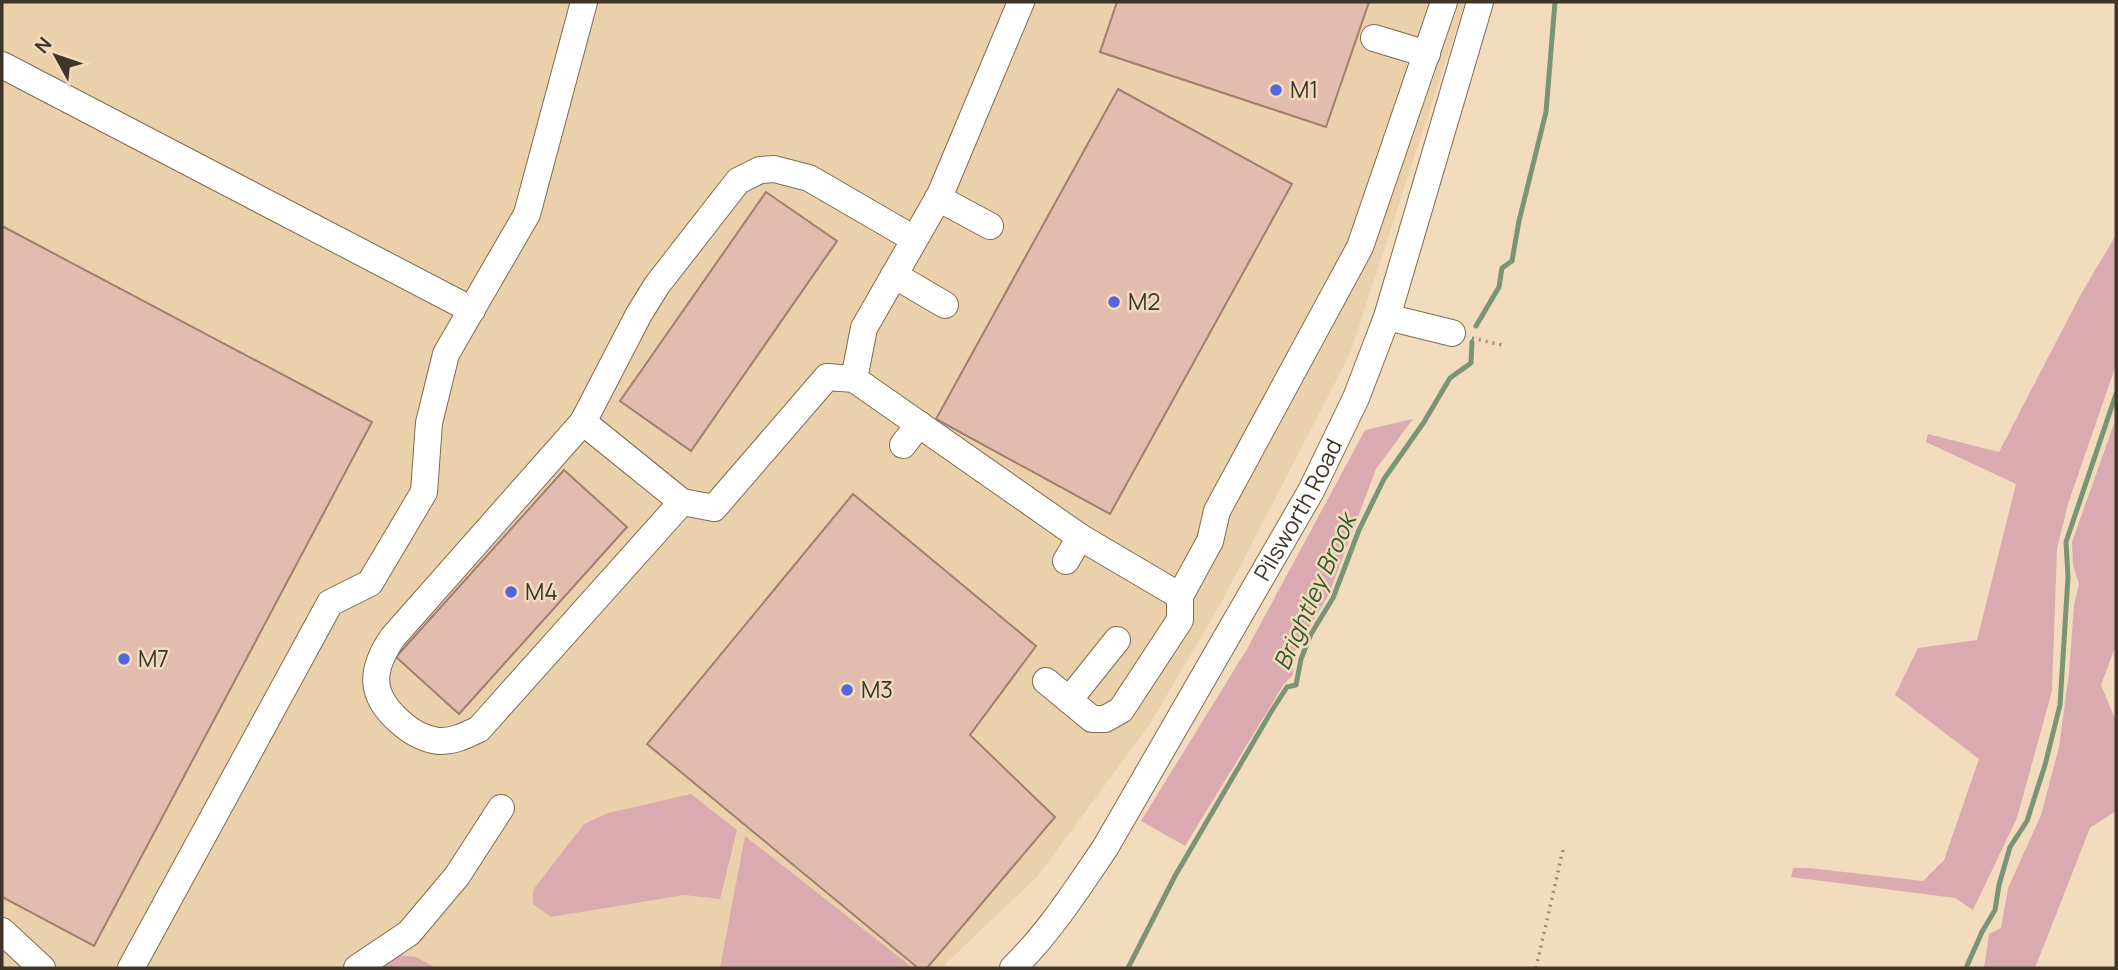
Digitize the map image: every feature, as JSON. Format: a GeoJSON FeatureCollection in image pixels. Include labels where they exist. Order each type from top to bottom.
{"type":"FeatureCollection","features":[{"type":"Feature","properties":{"kind":"street"},"geometry":{"type":"LineString","coordinates":[[131,968],[330,603],[370,583],[424,492],[429,423],[446,354],[527,214],[584,2]]}},
{"type":"Feature","properties":{"kind":"street"},"geometry":{"type":"LineString","coordinates":[[854,379],[864,328],[938,198],[1021,2]]}},
{"type":"Feature","properties":{"kind":"street"},"geometry":{"type":"LineString","coordinates":[[1046,681],[1092,719],[1105,719],[1121,710],[1180,620],[1180,596],[1210,541],[1217,511],[1360,247],[1444,2]]}},
{"type":"Feature","properties":{"kind":"street","name":"Pilsworth Road"},"geometry":{"type":"LineString","coordinates":[[1028,963],[1111,838],[1311,491],[1356,398],[1387,317],[1480,2]]}},
{"type":"Feature","properties":{"kind":"street"},"geometry":{"type":"LineString","coordinates":[[1374,38],[1427,54]]}},
{"type":"Feature","properties":{"kind":"street"},"geometry":{"type":"LineString","coordinates":[[2,65],[471,310]]}},
{"type":"Feature","properties":{"kind":"street"},"geometry":{"type":"LineString","coordinates":[[682,502],[479,729],[459,739],[440,741],[422,737],[407,728],[380,700],[376,686],[382,653],[412,614],[583,422],[657,285],[738,181],[761,170],[774,169],[809,178],[914,239]]}},
{"type":"Feature","properties":{"kind":"street"},"geometry":{"type":"LineString","coordinates":[[938,198],[989,226]]}},
{"type":"Feature","properties":{"kind":"street"},"geometry":{"type":"LineString","coordinates":[[894,275],[945,305]]}},
{"type":"Feature","properties":{"kind":"street"},"geometry":{"type":"LineString","coordinates":[[1387,317],[1452,333]]}},
{"type":"Feature","properties":{"kind":"street"},"geometry":{"type":"LineString","coordinates":[[583,422],[682,502],[714,508],[827,377],[854,379],[1080,537],[1180,596]]}},
{"type":"Feature","properties":{"kind":"street"},"geometry":{"type":"LineString","coordinates":[[903,445],[919,424]]}},
{"type":"Feature","properties":{"kind":"street"},"geometry":{"type":"LineString","coordinates":[[1066,561],[1080,537]]}},
{"type":"Feature","properties":{"kind":"street"},"geometry":{"type":"LineString","coordinates":[[1069,700],[1117,640]]}},
{"type":"Feature","properties":{"kind":"street"},"geometry":{"type":"LineString","coordinates":[[357,968],[410,933],[457,876],[500,808]]}},
{"type":"Feature","properties":{"kind":"street"},"geometry":{"type":"LineString","coordinates":[[2,930],[42,968]]}},
{"type":"Feature","properties":{"kind":"path"},"geometry":{"type":"LineString","coordinates":[[1452,333],[1502,345]]}},
{"type":"Feature","properties":{"kind":"path"},"geometry":{"type":"LineString","coordinates":[[1536,968],[1563,850]]}},
{"type":"Feature","properties":{"kind":"shaded area"},"geometry":{"type":"Polygon","coordinates":[[[2,2],[1465,2],[1350,354],[1219,607],[1148,727],[1037,877],[941,968],[2,968],[2,2]]]}},
{"type":"Feature","properties":{"kind":"shaded area"},"geometry":{"type":"Polygon","coordinates":[[[2116,235],[2116,365],[2068,504],[2057,549],[2052,691],[2017,818],[1973,910],[1955,898],[1791,877],[1793,868],[1809,868],[1923,881],[1944,860],[1979,759],[1895,695],[1918,648],[1977,640],[2016,484],[1926,442],[1928,434],[1999,452],[2081,294],[2116,235]]]}},
{"type":"Feature","properties":{"kind":"shaded area"},"geometry":{"type":"Polygon","coordinates":[[[2116,418],[2116,645],[2101,685],[2116,721],[2116,811],[2090,828],[2035,968],[1984,968],[1989,934],[2001,928],[2008,888],[2041,815],[2059,747],[2069,673],[2074,605],[2079,584],[2073,565],[2072,542],[2116,418]]]}},
{"type":"Feature","properties":{"kind":"shaded area"},"geometry":{"type":"Polygon","coordinates":[[[1413,419],[1376,469],[1329,594],[1293,655],[1293,675],[1284,684],[1185,846],[1141,821],[1247,649],[1365,430],[1413,419]]]}},
{"type":"Feature","properties":{"kind":"shaded area"},"geometry":{"type":"Polygon","coordinates":[[[691,794],[737,830],[720,899],[684,895],[551,917],[533,904],[533,890],[584,824],[608,813],[691,794]]]}},
{"type":"Feature","properties":{"kind":"shaded area"},"geometry":{"type":"Polygon","coordinates":[[[745,836],[913,968],[720,968],[745,836]]]}},
{"type":"Feature","properties":{"kind":"shaded area"},"geometry":{"type":"Polygon","coordinates":[[[399,955],[416,957],[436,968],[374,968],[399,955]]]}},
{"type":"Feature","properties":{"kind":"building","name":"M1"},"geometry":{"type":"Polygon","coordinates":[[[1117,2],[1369,2],[1326,127],[1100,52],[1117,2]]]}},
{"type":"Feature","properties":{"kind":"building","name":"M2"},"geometry":{"type":"Polygon","coordinates":[[[1118,89],[1292,184],[1110,514],[936,419],[1118,89]]]}},
{"type":"Feature","properties":{"kind":"building"},"geometry":{"type":"Polygon","coordinates":[[[766,192],[837,241],[691,451],[620,401],[766,192]]]}},
{"type":"Feature","properties":{"kind":"building","name":"M7"},"geometry":{"type":"Polygon","coordinates":[[[2,226],[372,422],[94,946],[2,897],[2,226]]]}},
{"type":"Feature","properties":{"kind":"building","name":"M4"},"geometry":{"type":"Polygon","coordinates":[[[564,470],[627,527],[459,714],[396,657],[564,470]]]}},
{"type":"Feature","properties":{"kind":"building","name":"M3"},"geometry":{"type":"Polygon","coordinates":[[[853,494],[1036,646],[970,735],[1055,817],[927,968],[918,968],[647,744],[853,494]]]}},
{"type":"Feature","properties":{"kind":"waterway","name":"Brightley Brook"},"geometry":{"type":"LineString","coordinates":[[1476,326],[1499,287],[1502,268],[1512,261],[1546,112],[1555,2]]}},
{"type":"Feature","properties":{"kind":"waterway","name":"Brightley Brook"},"geometry":{"type":"LineString","coordinates":[[1128,968],[1175,876],[1271,712],[1287,687],[1296,685],[1301,659],[1311,634],[1333,598],[1359,530],[1384,479],[1424,422],[1450,378],[1471,363],[1472,342]]}},
{"type":"Feature","properties":{"kind":"waterway"},"geometry":{"type":"LineString","coordinates":[[1966,968],[1995,910],[2010,847],[2027,821],[2045,765],[2060,705],[2068,577],[2066,542],[2116,394]]}},
{"type":"Feature","properties":{"kind":"place","name":"M1"},"geometry":{"type":"Point","coordinates":[1276,90]}},
{"type":"Feature","properties":{"kind":"place","name":"M2"},"geometry":{"type":"Point","coordinates":[1114,302]}},
{"type":"Feature","properties":{"kind":"place","name":"M4"},"geometry":{"type":"Point","coordinates":[511,592]}},
{"type":"Feature","properties":{"kind":"place","name":"M7"},"geometry":{"type":"Point","coordinates":[124,659]}},
{"type":"Feature","properties":{"kind":"place","name":"M3"},"geometry":{"type":"Point","coordinates":[847,690]}}]}
